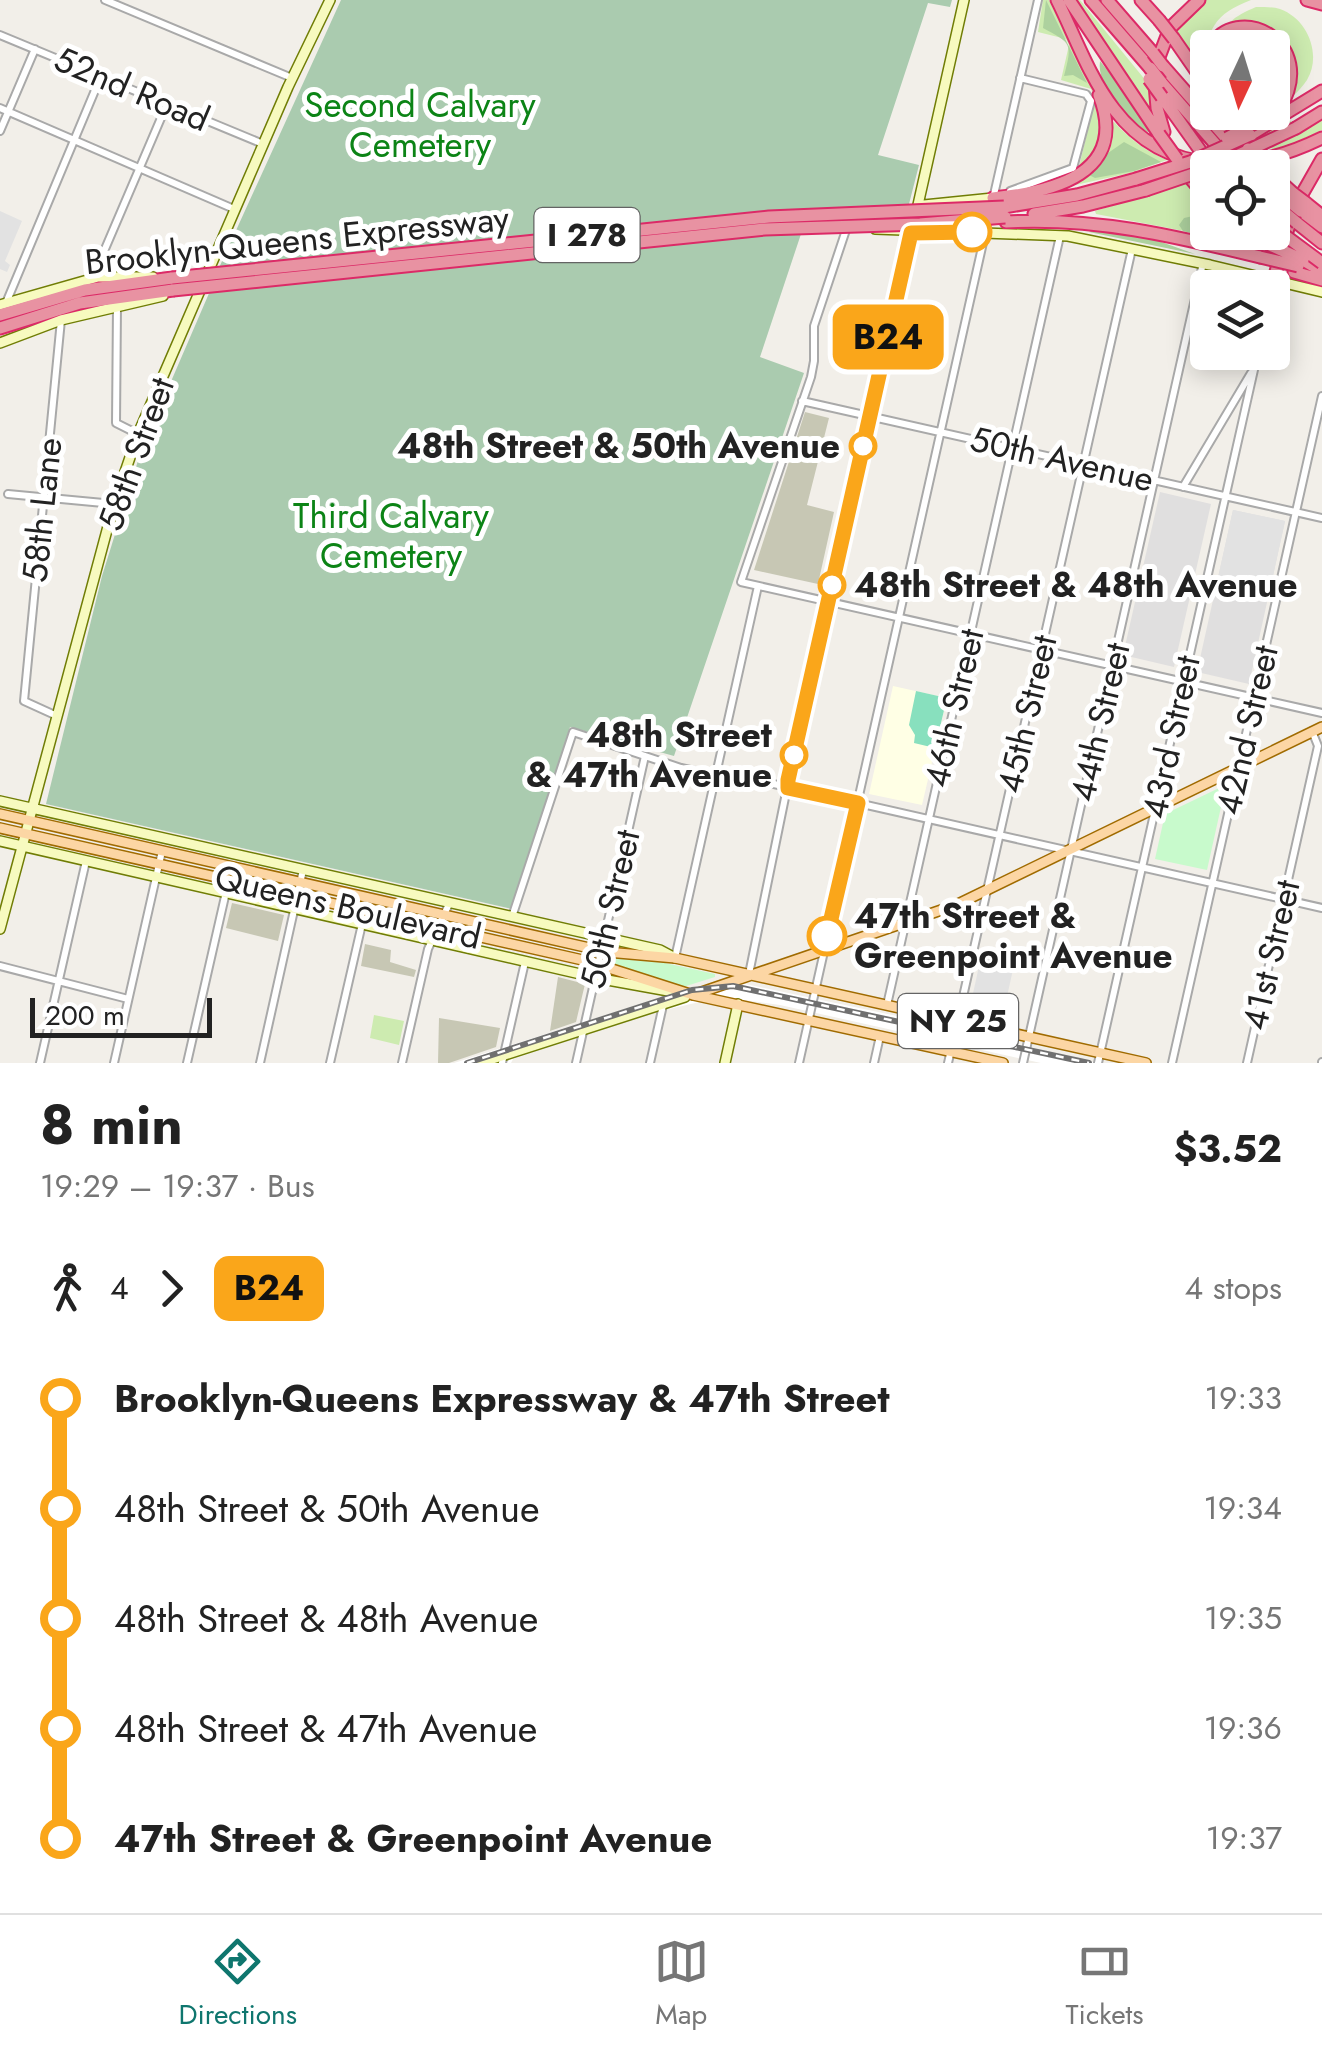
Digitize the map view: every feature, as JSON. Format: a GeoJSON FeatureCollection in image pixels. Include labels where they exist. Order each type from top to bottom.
{"type":"FeatureCollection","features":[{"type":"Feature","properties":{"kind":"highway"},"geometry":{"type":"LineString","coordinates":[[1057,0],[1112,106],[1131,128],[1157,146],[1190,160],[1247,164],[1280,156],[1322,138]]}},
{"type":"Feature","properties":{"kind":"highway"},"geometry":{"type":"LineString","coordinates":[[1069,0],[1190,173]]}},
{"type":"Feature","properties":{"kind":"highway"},"geometry":{"type":"LineString","coordinates":[[1092,0],[1107,6],[1153,53],[1162,98],[1199,150]]}},
{"type":"Feature","properties":{"kind":"highway"},"geometry":{"type":"LineString","coordinates":[[1141,0],[1190,62]]}},
{"type":"Feature","properties":{"kind":"highway"},"geometry":{"type":"LineString","coordinates":[[1162,133],[1155,94],[1159,53],[1174,23],[1199,0]]}},
{"type":"Feature","properties":{"kind":"highway"},"geometry":{"type":"LineString","coordinates":[[1307,0],[1322,4]]}},
{"type":"Feature","properties":{"kind":"highway"},"geometry":{"type":"LineString","coordinates":[[1107,6],[1114,26],[1158,73],[1247,150]]}},
{"type":"Feature","properties":{"kind":"highway"},"geometry":{"type":"LineString","coordinates":[[1216,30],[1227,15]]}},
{"type":"Feature","properties":{"kind":"highway"},"geometry":{"type":"LineString","coordinates":[[1002,211],[1076,178],[1089,167],[1101,148],[1106,124],[1092,72]]}},
{"type":"Feature","properties":{"kind":"highway"},"geometry":{"type":"LineString","coordinates":[[1158,73],[1190,93]]}},
{"type":"Feature","properties":{"kind":"highway"},"geometry":{"type":"LineString","coordinates":[[1290,113],[1312,80]]}},
{"type":"Feature","properties":{"kind":"highway","name":"Brooklyn-Queens Expressway"},"geometry":{"type":"LineString","coordinates":[[1290,116],[1322,94]]}},
{"type":"Feature","properties":{"kind":"highway","name":"Brooklyn-Queens Expressway"},"geometry":{"type":"LineString","coordinates":[[1290,117],[1322,112]]}},
{"type":"Feature","properties":{"kind":"highway"},"geometry":{"type":"LineString","coordinates":[[1229,130],[1243,150]]}},
{"type":"Feature","properties":{"kind":"highway"},"geometry":{"type":"LineString","coordinates":[[1234,130],[1238,150]]}},
{"type":"Feature","properties":{"kind":"highway"},"geometry":{"type":"LineString","coordinates":[[1184,164],[1260,130]]}},
{"type":"Feature","properties":{"kind":"highway","name":"Brooklyn-Queens Expressway"},"geometry":{"type":"LineString","coordinates":[[2,307],[84,290],[776,228],[942,223],[1136,179],[1239,143],[1264,130]]}},
{"type":"Feature","properties":{"kind":"highway","name":"Brooklyn-Queens Expressway"},"geometry":{"type":"LineString","coordinates":[[1236,150],[1268,130]]}},
{"type":"Feature","properties":{"kind":"highway"},"geometry":{"type":"LineString","coordinates":[[1239,143],[1255,150]]}},
{"type":"Feature","properties":{"kind":"highway"},"geometry":{"type":"LineString","coordinates":[[1277,270],[1293,210],[1322,159]]}},
{"type":"Feature","properties":{"kind":"highway","name":"Brooklyn-Queens Expressway"},"geometry":{"type":"LineString","coordinates":[[0,328],[80,303],[172,284],[768,217],[1071,208],[1146,190],[1190,174]]}},
{"type":"Feature","properties":{"kind":"highway"},"geometry":{"type":"LineString","coordinates":[[1290,196],[1322,227]]}},
{"type":"Feature","properties":{"kind":"highway"},"geometry":{"type":"LineString","coordinates":[[1303,209],[1322,208]]}},
{"type":"Feature","properties":{"kind":"highway"},"geometry":{"type":"LineString","coordinates":[[1303,209],[1322,216]]}},
{"type":"Feature","properties":{"kind":"highway"},"geometry":{"type":"LineString","coordinates":[[1303,209],[1322,242]]}},
{"type":"Feature","properties":{"kind":"highway"},"geometry":{"type":"LineString","coordinates":[[1002,211],[1150,231],[1322,272]]}},
{"type":"Feature","properties":{"kind":"highway"},"geometry":{"type":"LineString","coordinates":[[1290,239],[1322,262]]}},
{"type":"Feature","properties":{"kind":"highway"},"geometry":{"type":"LineString","coordinates":[[1276,250],[1322,280]]}},
{"type":"Feature","properties":{"kind":"main road","name":"58th Street"},"geometry":{"type":"LineString","coordinates":[[0,930],[5,892],[30,821],[114,504],[138,434],[234,209],[330,0]]}},
{"type":"Feature","properties":{"kind":"main road"},"geometry":{"type":"LineString","coordinates":[[788,788],[964,0]]}},
{"type":"Feature","properties":{"kind":"main road"},"geometry":{"type":"LineString","coordinates":[[0,343],[61,320],[188,291],[203,282],[917,206],[1002,211]]}},
{"type":"Feature","properties":{"kind":"main road"},"geometry":{"type":"LineString","coordinates":[[802,221],[911,233],[1060,235],[1232,270]]}},
{"type":"Feature","properties":{"kind":"main road"},"geometry":{"type":"LineString","coordinates":[[2,307],[93,278],[194,278],[203,282]]}},
{"type":"Feature","properties":{"kind":"main road"},"geometry":{"type":"LineString","coordinates":[[1290,286],[1322,292]]}},
{"type":"Feature","properties":{"kind":"main road"},"geometry":{"type":"LineString","coordinates":[[480,1063],[503,1060],[665,998],[692,994],[905,924],[988,890],[1317,729]]}},
{"type":"Feature","properties":{"kind":"main road","name":"Queens Boulevard"},"geometry":{"type":"LineString","coordinates":[[0,801],[660,950],[675,958]]}},
{"type":"Feature","properties":{"kind":"main road","name":"Queens Boulevard"},"geometry":{"type":"LineString","coordinates":[[0,814],[443,916],[601,950],[675,958],[1029,1037],[1099,1058],[1146,1063]]}},
{"type":"Feature","properties":{"kind":"main road","name":"Queens Boulevard"},"geometry":{"type":"LineString","coordinates":[[0,828],[598,964],[692,994],[1003,1063]]}},
{"type":"Feature","properties":{"kind":"main road","name":"Queens Boulevard"},"geometry":{"type":"LineString","coordinates":[[0,841],[594,977],[665,998]]}},
{"type":"Feature","properties":{"kind":"main road"},"geometry":{"type":"LineString","coordinates":[[724,1063],[738,1004]]}},
{"type":"Feature","properties":{"kind":"street"},"geometry":{"type":"LineString","coordinates":[[105,0],[292,78]]}},
{"type":"Feature","properties":{"kind":"street"},"geometry":{"type":"LineString","coordinates":[[1002,211],[1020,78],[1038,0]]}},
{"type":"Feature","properties":{"kind":"street","name":"52nd Road"},"geometry":{"type":"LineString","coordinates":[[0,34],[263,144]]}},
{"type":"Feature","properties":{"kind":"street"},"geometry":{"type":"LineString","coordinates":[[0,130],[4,110],[35,49]]}},
{"type":"Feature","properties":{"kind":"street"},"geometry":{"type":"LineString","coordinates":[[2,307],[101,76]]}},
{"type":"Feature","properties":{"kind":"street"},"geometry":{"type":"LineString","coordinates":[[799,1063],[985,232],[1002,211],[1074,167],[1090,102],[1089,95],[1020,78]]}},
{"type":"Feature","properties":{"kind":"street"},"geometry":{"type":"LineString","coordinates":[[93,278],[167,104]]}},
{"type":"Feature","properties":{"kind":"street"},"geometry":{"type":"LineString","coordinates":[[4,110],[234,209]]}},
{"type":"Feature","properties":{"kind":"street"},"geometry":{"type":"LineString","coordinates":[[848,226],[814,326],[814,362],[741,582],[1322,712]]}},
{"type":"Feature","properties":{"kind":"street","name":"46th Street"},"geometry":{"type":"LineString","coordinates":[[887,1005],[1060,235]]}},
{"type":"Feature","properties":{"kind":"street","name":"45th Street"},"geometry":{"type":"LineString","coordinates":[[948,1063],[1132,248]]}},
{"type":"Feature","properties":{"kind":"street","name":"44th Street"},"geometry":{"type":"LineString","coordinates":[[1023,1063],[1203,263]]}},
{"type":"Feature","properties":{"kind":"street"},"geometry":{"type":"LineString","coordinates":[[117,306],[116,423],[138,434]]}},
{"type":"Feature","properties":{"kind":"street","name":"58th Lane"},"geometry":{"type":"LineString","coordinates":[[57,716],[24,701],[61,320]]}},
{"type":"Feature","properties":{"kind":"street"},"geometry":{"type":"LineString","coordinates":[[1183,486],[1253,370]]}},
{"type":"Feature","properties":{"kind":"street","name":"43rd Street"},"geometry":{"type":"LineString","coordinates":[[1099,1058],[1254,370]]}},
{"type":"Feature","properties":{"kind":"street","name":"42nd Street"},"geometry":{"type":"LineString","coordinates":[[1172,1063],[1322,396]]}},
{"type":"Feature","properties":{"kind":"street","name":"50th Avenue"},"geometry":{"type":"LineString","coordinates":[[802,401],[1322,518]]}},
{"type":"Feature","properties":{"kind":"street"},"geometry":{"type":"LineString","coordinates":[[1234,402],[1246,404]]}},
{"type":"Feature","properties":{"kind":"street"},"geometry":{"type":"LineString","coordinates":[[8,494],[114,504]]}},
{"type":"Feature","properties":{"kind":"street"},"geometry":{"type":"LineString","coordinates":[[675,958],[758,586]]}},
{"type":"Feature","properties":{"kind":"street","name":"41st Street"},"geometry":{"type":"LineString","coordinates":[[1247,1063],[1318,746],[1317,729]]}},
{"type":"Feature","properties":{"kind":"street"},"geometry":{"type":"LineString","coordinates":[[512,918],[573,732],[681,768],[858,803],[1322,908]]}},
{"type":"Feature","properties":{"kind":"street","name":"50th Street"},"geometry":{"type":"LineString","coordinates":[[576,1063],[645,756]]}},
{"type":"Feature","properties":{"kind":"street"},"geometry":{"type":"LineString","coordinates":[[749,974],[788,788]]}},
{"type":"Feature","properties":{"kind":"street"},"geometry":{"type":"LineString","coordinates":[[114,1063],[162,851]]}},
{"type":"Feature","properties":{"kind":"street"},"geometry":{"type":"LineString","coordinates":[[40,1063],[86,861]]}},
{"type":"Feature","properties":{"kind":"street"},"geometry":{"type":"LineString","coordinates":[[260,1063],[303,870]]}},
{"type":"Feature","properties":{"kind":"street"},"geometry":{"type":"LineString","coordinates":[[187,1063],[226,892]]}},
{"type":"Feature","properties":{"kind":"street"},"geometry":{"type":"LineString","coordinates":[[402,1063],[432,940],[448,904]]}},
{"type":"Feature","properties":{"kind":"street"},"geometry":{"type":"LineString","coordinates":[[330,1063],[362,924]]}},
{"type":"Feature","properties":{"kind":"street"},"geometry":{"type":"LineString","coordinates":[[503,1060],[525,961]]}},
{"type":"Feature","properties":{"kind":"street"},"geometry":{"type":"LineString","coordinates":[[0,966],[128,999]]}},
{"type":"Feature","properties":{"kind":"street"},"geometry":{"type":"LineString","coordinates":[[650,1063],[665,998]]}},
{"type":"Feature","properties":{"kind":"street"},"geometry":{"type":"LineString","coordinates":[[874,1063],[880,1036]]}},
{"type":"Feature","properties":{"kind":"shaded area"},"geometry":{"type":"Polygon","coordinates":[[[0,211],[22,221],[5,261],[10,265],[7,272],[0,269],[0,211]]]}},
{"type":"Feature","properties":{"kind":"shaded area"},"geometry":{"type":"Polygon","coordinates":[[[805,412],[829,418],[807,505],[834,512],[818,584],[754,570],[805,412]]]}},
{"type":"Feature","properties":{"kind":"shaded area"},"geometry":{"type":"Polygon","coordinates":[[[1160,492],[1211,504],[1174,667],[1123,655],[1160,492]]]}},
{"type":"Feature","properties":{"kind":"shaded area"},"geometry":{"type":"Polygon","coordinates":[[[1233,510],[1285,521],[1249,684],[1197,672],[1233,510]]]}},
{"type":"Feature","properties":{"kind":"shaded area"},"geometry":{"type":"Polygon","coordinates":[[[1233,510],[1285,521],[1268,599],[1216,587],[1233,510]]]}},
{"type":"Feature","properties":{"kind":"shaded area"},"geometry":{"type":"Polygon","coordinates":[[[893,686],[947,698],[922,805],[869,794],[893,686]]]}},
{"type":"Feature","properties":{"kind":"shaded area"},"geometry":{"type":"Polygon","coordinates":[[[232,903],[284,915],[278,941],[226,928],[232,903]]]}},
{"type":"Feature","properties":{"kind":"shaded area"},"geometry":{"type":"Polygon","coordinates":[[[365,944],[391,950],[390,962],[416,970],[414,977],[361,966],[365,944]]]}},
{"type":"Feature","properties":{"kind":"shaded area"},"geometry":{"type":"Polygon","coordinates":[[[981,957],[1014,965],[1004,1010],[991,1017],[970,1007],[981,957]]]}},
{"type":"Feature","properties":{"kind":"shaded area"},"geometry":{"type":"Polygon","coordinates":[[[558,977],[585,984],[576,1022],[550,1031],[558,977]]]}},
{"type":"Feature","properties":{"kind":"shaded area"},"geometry":{"type":"Polygon","coordinates":[[[439,1018],[500,1028],[496,1047],[438,1063],[439,1018]]]}},
{"type":"Feature","properties":{"kind":"green space","name":"Second Calvary Cemetery"},"geometry":{"type":"Polygon","coordinates":[[[341,0],[952,0],[950,7],[928,3],[878,155],[919,165],[909,204],[218,270],[341,0]]]}},
{"type":"Feature","properties":{"kind":"green space"},"geometry":{"type":"Polygon","coordinates":[[[1043,0],[1049,0],[1097,98],[1100,138],[1092,157],[1078,172],[1024,189],[1079,167],[1095,99],[1091,89],[1061,80],[1069,45],[1066,39],[1038,32],[1043,0]]]}},
{"type":"Feature","properties":{"kind":"green space"},"geometry":{"type":"Polygon","coordinates":[[[1046,0],[1087,83],[1073,75],[1064,76],[1069,50],[1064,41],[1043,28],[1046,0]]]}},
{"type":"Feature","properties":{"kind":"green space"},"geometry":{"type":"Polygon","coordinates":[[[1073,0],[1080,0],[1151,87],[1157,123],[1073,0]]]}},
{"type":"Feature","properties":{"kind":"green space"},"geometry":{"type":"Polygon","coordinates":[[[1204,0],[1251,0],[1228,11],[1212,30],[1190,30],[1190,54],[1172,29],[1204,0]]]}},
{"type":"Feature","properties":{"kind":"green space"},"geometry":{"type":"Polygon","coordinates":[[[1256,7],[1277,8],[1305,29],[1312,49],[1311,70],[1290,98],[1290,30],[1223,30],[1256,7]]]}},
{"type":"Feature","properties":{"kind":"green space"},"geometry":{"type":"Polygon","coordinates":[[[1100,61],[1144,117],[1150,131],[1115,101],[1103,81],[1100,61]]]}},
{"type":"Feature","properties":{"kind":"green space"},"geometry":{"type":"Polygon","coordinates":[[[1322,119],[1322,130],[1273,150],[1254,130],[1290,130],[1290,121],[1301,132],[1322,119]]]}},
{"type":"Feature","properties":{"kind":"green space"},"geometry":{"type":"Polygon","coordinates":[[[1114,122],[1138,144],[1167,160],[1130,173],[1066,187],[1092,168],[1109,125],[1114,122]]]}},
{"type":"Feature","properties":{"kind":"green space"},"geometry":{"type":"Polygon","coordinates":[[[1124,142],[1161,162],[1134,171],[1095,178],[1089,175],[1108,153],[1124,142]]]}},
{"type":"Feature","properties":{"kind":"green space"},"geometry":{"type":"Polygon","coordinates":[[[1188,183],[1190,185],[1190,232],[1095,211],[1188,183]]]}},
{"type":"Feature","properties":{"kind":"green space"},"geometry":{"type":"Polygon","coordinates":[[[1190,217],[1190,233],[1179,225],[1190,217]]]}},
{"type":"Feature","properties":{"kind":"green space"},"geometry":{"type":"Polygon","coordinates":[[[1095,229],[1150,238],[1195,254],[1089,232],[1095,229]]]}},
{"type":"Feature","properties":{"kind":"green space","name":"Third Calvary Cemetery"},"geometry":{"type":"Polygon","coordinates":[[[802,231],[760,357],[804,373],[674,756],[570,727],[512,909],[46,804],[102,576],[141,451],[210,291],[802,231]]]}},
{"type":"Feature","properties":{"kind":"green space"},"geometry":{"type":"Polygon","coordinates":[[[1249,250],[1272,250],[1277,253],[1276,258],[1249,250]]]}},
{"type":"Feature","properties":{"kind":"green space"},"geometry":{"type":"Polygon","coordinates":[[[916,691],[947,698],[935,748],[914,743],[915,735],[909,725],[916,691]]]}},
{"type":"Feature","properties":{"kind":"green space"},"geometry":{"type":"Polygon","coordinates":[[[1219,788],[1225,789],[1207,870],[1155,859],[1165,814],[1219,788]]]}},
{"type":"Feature","properties":{"kind":"green space"},"geometry":{"type":"Polygon","coordinates":[[[610,958],[665,963],[715,977],[683,987],[609,962],[610,958]]]}},
{"type":"Feature","properties":{"kind":"green space"},"geometry":{"type":"Polygon","coordinates":[[[374,1015],[404,1021],[399,1045],[370,1038],[374,1015]]]}},
{"type":"Feature","properties":{"kind":"pier"},"geometry":{"type":"Polygon","coordinates":[[[736,982],[1097,1063],[1041,1063],[780,1005],[721,997],[652,1013],[513,1059],[511,1063],[454,1063],[691,988],[736,982]]]}},
{"type":"Feature","properties":{"kind":"railway"},"geometry":{"type":"LineString","coordinates":[[467,1063],[692,990],[733,986],[1089,1063]]}},
{"type":"Feature","properties":{"kind":"bus line","name":"B24"},"geometry":{"type":"LineString","coordinates":[[827,936],[858,803],[788,788],[788,780],[911,233],[972,232]]}},
{"type":"Feature","properties":{"kind":"place","name":"48th Street & 50th Avenue"},"geometry":{"type":"Point","coordinates":[863,446]}},
{"type":"Feature","properties":{"kind":"place","name":"48th Street & 48th Avenue"},"geometry":{"type":"Point","coordinates":[832,585]}},
{"type":"Feature","properties":{"kind":"place","name":"48th Street & 47th Avenue"},"geometry":{"type":"Point","coordinates":[794,755]}},
{"type":"Feature","properties":{"kind":"place","name":"47th Street & Greenpoint Avenue"},"geometry":{"type":"Point","coordinates":[827,936]}}]}
